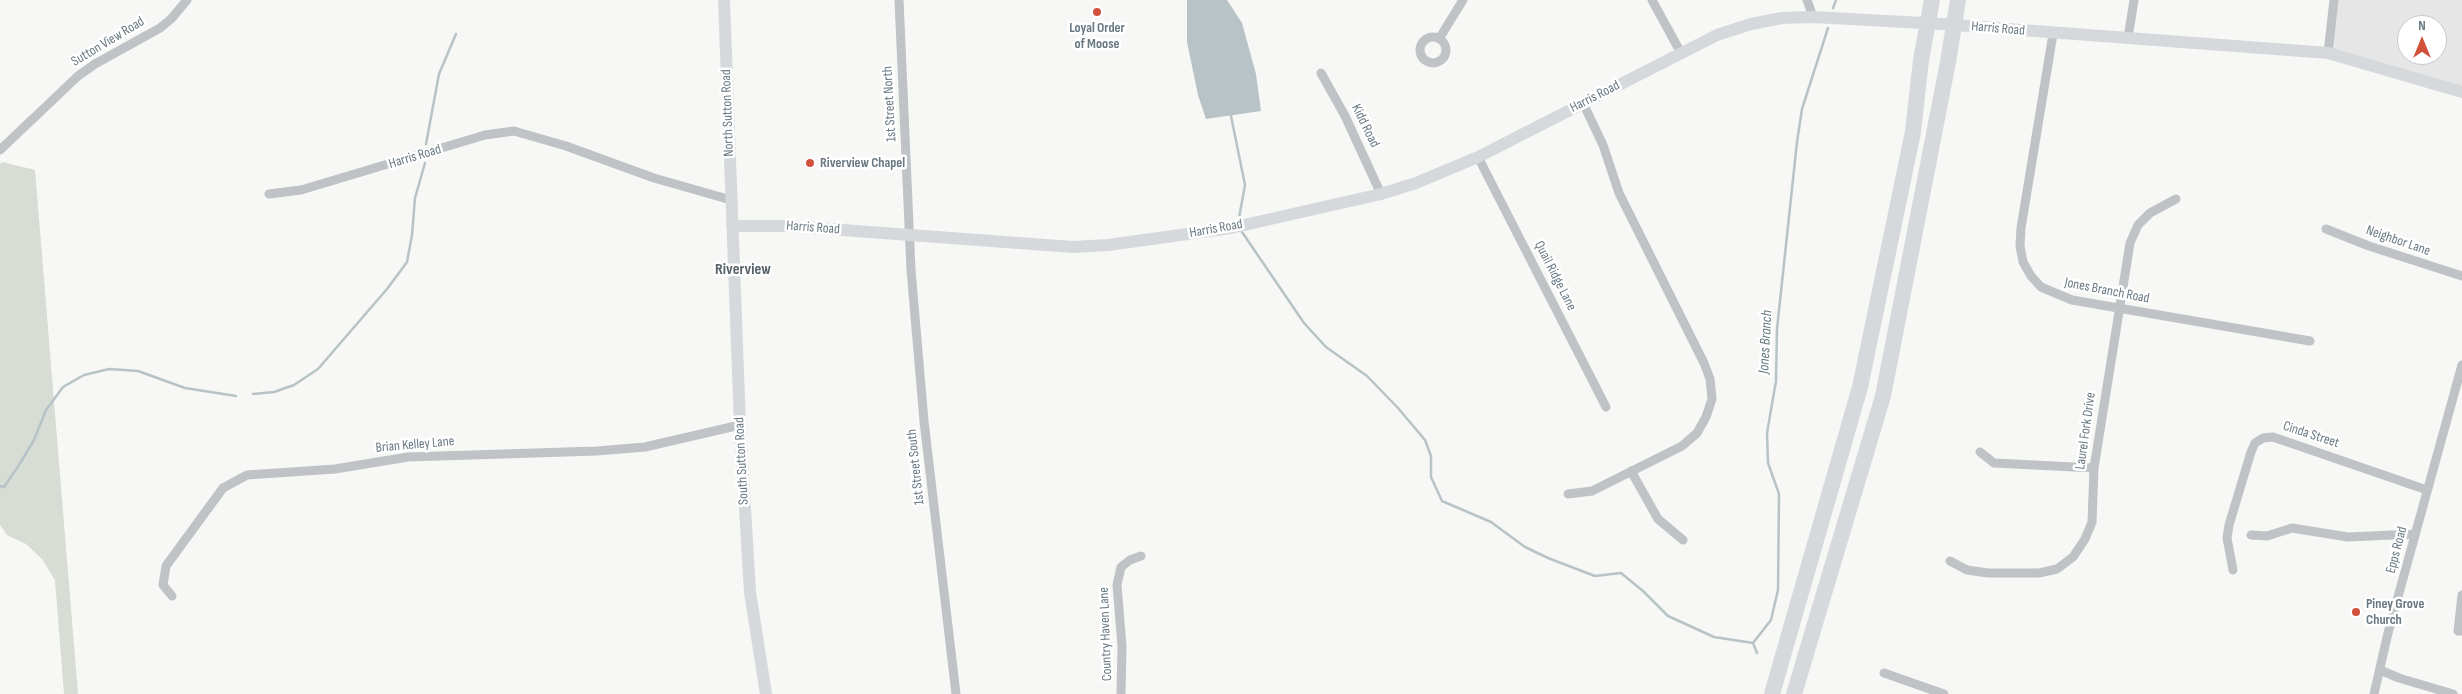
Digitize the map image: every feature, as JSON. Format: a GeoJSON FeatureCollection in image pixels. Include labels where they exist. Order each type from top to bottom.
{"type":"FeatureCollection","features":[{"type":"Feature","properties":{"kind":"highway"},"geometry":{"type":"LineString","coordinates":[[1772,694],[1860,387],[1913,132],[1921,60],[1932,0]]}},
{"type":"Feature","properties":{"kind":"highway"},"geometry":{"type":"LineString","coordinates":[[1794,694],[1883,396],[1948,62],[1958,0]]}},
{"type":"Feature","properties":{"kind":"street","name":"Sutton View Road"},"geometry":{"type":"LineString","coordinates":[[0,150],[78,76],[160,28],[171,19],[187,0]]}},
{"type":"Feature","properties":{"kind":"street","name":"North Sutton Road"},"geometry":{"type":"LineString","coordinates":[[724,0],[732,226]]}},
{"type":"Feature","properties":{"kind":"street","name":"1st Street North"},"geometry":{"type":"LineString","coordinates":[[900,0],[910,237]]}},
{"type":"Feature","properties":{"kind":"street"},"geometry":{"type":"LineString","coordinates":[[1439,39],[1463,0]]}},
{"type":"Feature","properties":{"kind":"street"},"geometry":{"type":"LineString","coordinates":[[1652,0],[1681,53]]}},
{"type":"Feature","properties":{"kind":"street"},"geometry":{"type":"LineString","coordinates":[[1807,0],[1813,17]]}},
{"type":"Feature","properties":{"kind":"street"},"geometry":{"type":"LineString","coordinates":[[2128,38],[2134,0]]}},
{"type":"Feature","properties":{"kind":"street"},"geometry":{"type":"LineString","coordinates":[[2328,52],[2334,0]]}},
{"type":"Feature","properties":{"kind":"street","name":"Harris Road"},"geometry":{"type":"LineString","coordinates":[[732,226],[788,226],[910,237],[1074,247],[1108,245],[1231,228],[1381,194],[1416,183],[1478,157],[1717,35],[1751,24],[1782,18],[1813,17],[2328,52],[2462,92]]}},
{"type":"Feature","properties":{"kind":"street","name":"Jones Branch Road"},"geometry":{"type":"LineString","coordinates":[[2053,34],[2021,228],[2020,246],[2024,262],[2031,276],[2041,287],[2072,300],[2310,340]]}},
{"type":"Feature","properties":{"kind":"street","name":"Kidd Road"},"geometry":{"type":"LineString","coordinates":[[1321,72],[1345,116],[1381,194]]}},
{"type":"Feature","properties":{"kind":"street"},"geometry":{"type":"LineString","coordinates":[[1568,494],[1592,491],[1682,446],[1697,433],[1706,417],[1712,400],[1710,380],[1619,193],[1603,145],[1583,103]]}},
{"type":"Feature","properties":{"kind":"street","name":"Harris Road"},"geometry":{"type":"LineString","coordinates":[[269,194],[301,190],[485,135],[514,131],[566,146],[654,178],[731,200]]}},
{"type":"Feature","properties":{"kind":"street","name":"Quail Ridge Lane"},"geometry":{"type":"LineString","coordinates":[[1478,157],[1606,407]]}},
{"type":"Feature","properties":{"kind":"street","name":"Laurel Fork Drive"},"geometry":{"type":"LineString","coordinates":[[1950,561],[1967,570],[1988,573],[2039,573],[2057,569],[2073,557],[2085,539],[2092,522],[2094,468],[2118,308],[2130,243],[2138,225],[2150,213],[2176,199]]}},
{"type":"Feature","properties":{"kind":"street","name":"South Sutton Road"},"geometry":{"type":"LineString","coordinates":[[732,226],[740,426],[750,592],[766,694]]}},
{"type":"Feature","properties":{"kind":"street","name":"Neighbor Lane"},"geometry":{"type":"LineString","coordinates":[[2326,229],[2369,246],[2462,276]]}},
{"type":"Feature","properties":{"kind":"street","name":"1st Street South"},"geometry":{"type":"LineString","coordinates":[[910,237],[924,421],[956,694]]}},
{"type":"Feature","properties":{"kind":"street","name":"Epps Road"},"geometry":{"type":"LineString","coordinates":[[2374,694],[2427,490],[2462,365]]}},
{"type":"Feature","properties":{"kind":"street","name":"Brian Kelley Lane"},"geometry":{"type":"LineString","coordinates":[[172,596],[163,585],[166,566],[223,488],[247,475],[335,469],[408,457],[636,448],[740,426]]}},
{"type":"Feature","properties":{"kind":"street","name":"Cinda Street"},"geometry":{"type":"LineString","coordinates":[[2233,570],[2227,538],[2229,525],[2251,452],[2255,443],[2263,438],[2273,437],[2427,490]]}},
{"type":"Feature","properties":{"kind":"street"},"geometry":{"type":"LineString","coordinates":[[1980,452],[1994,463],[2094,468]]}},
{"type":"Feature","properties":{"kind":"street"},"geometry":{"type":"LineString","coordinates":[[1631,471],[1658,518],[1683,540]]}},
{"type":"Feature","properties":{"kind":"street"},"geometry":{"type":"LineString","coordinates":[[2252,535],[2267,536],[2292,528],[2348,537],[2416,534]]}},
{"type":"Feature","properties":{"kind":"street","name":"Country Haven Lane"},"geometry":{"type":"LineString","coordinates":[[1121,694],[1122,646],[1116,584],[1121,567],[1130,560],[1142,556]]}},
{"type":"Feature","properties":{"kind":"street"},"geometry":{"type":"LineString","coordinates":[[2462,595],[2458,631],[2462,632]]}},
{"type":"Feature","properties":{"kind":"street"},"geometry":{"type":"LineString","coordinates":[[2380,670],[2452,694]]}},
{"type":"Feature","properties":{"kind":"street"},"geometry":{"type":"LineString","coordinates":[[1884,673],[1944,694]]}},
{"type":"Feature","properties":{"kind":"shaded area"},"geometry":{"type":"Polygon","coordinates":[[[1187,0],[1227,0],[1242,23],[1256,74],[1261,111],[1206,119],[1198,95],[1187,42],[1187,0]]]}},
{"type":"Feature","properties":{"kind":"shaded area"},"geometry":{"type":"Polygon","coordinates":[[[2337,0],[2462,0],[2462,87],[2331,51],[2337,0]]]}},
{"type":"Feature","properties":{"kind":"shaded area"},"geometry":{"type":"Polygon","coordinates":[[[2,162],[35,170],[78,694],[64,694],[55,580],[42,559],[26,544],[7,535],[0,525],[0,164],[2,162]]]}},
{"type":"Feature","properties":{"kind":"waterway","name":"Jones Branch"},"geometry":{"type":"LineString","coordinates":[[1833,8],[1836,0]]}},
{"type":"Feature","properties":{"kind":"waterway","name":"Jones Branch"},"geometry":{"type":"LineString","coordinates":[[1753,643],[1771,620],[1778,590],[1779,494],[1768,463],[1767,433],[1776,381],[1777,329],[1797,142],[1802,109],[1828,28]]}},
{"type":"Feature","properties":{"kind":"waterway"},"geometry":{"type":"LineString","coordinates":[[426,144],[439,74],[456,34]]}},
{"type":"Feature","properties":{"kind":"waterway"},"geometry":{"type":"LineString","coordinates":[[1231,116],[1245,185],[1239,218]]}},
{"type":"Feature","properties":{"kind":"waterway"},"geometry":{"type":"LineString","coordinates":[[253,394],[274,392],[294,385],[318,369],[387,289],[407,262],[412,235],[415,198],[425,163]]}},
{"type":"Feature","properties":{"kind":"waterway"},"geometry":{"type":"LineString","coordinates":[[1242,232],[1304,323],[1326,347],[1367,376],[1425,440],[1431,456],[1431,477],[1442,501],[1491,522],[1525,547],[1548,558],[1595,576],[1621,573],[1643,591],[1668,616],[1714,637],[1753,643]]}},
{"type":"Feature","properties":{"kind":"waterway"},"geometry":{"type":"LineString","coordinates":[[0,486],[4,487],[19,465],[34,440],[46,410],[63,387],[84,375],[109,369],[138,371],[185,388],[236,396]]}},
{"type":"Feature","properties":{"kind":"waterway","name":"Jones Branch"},"geometry":{"type":"LineString","coordinates":[[1753,643],[1757,653]]}},
{"type":"Feature","properties":{"kind":"place","name":"Loyal Order of Moose"},"geometry":{"type":"Point","coordinates":[1097,12]}},
{"type":"Feature","properties":{"kind":"place","name":"Riverview Chapel"},"geometry":{"type":"Point","coordinates":[810,163]}},
{"type":"Feature","properties":{"kind":"place","name":"Piney Grove Church"},"geometry":{"type":"Point","coordinates":[2356,612]}},
{"type":"Feature","properties":{"kind":"district","name":"Riverview"},"geometry":{"type":"Point","coordinates":[743,270]}}]}
